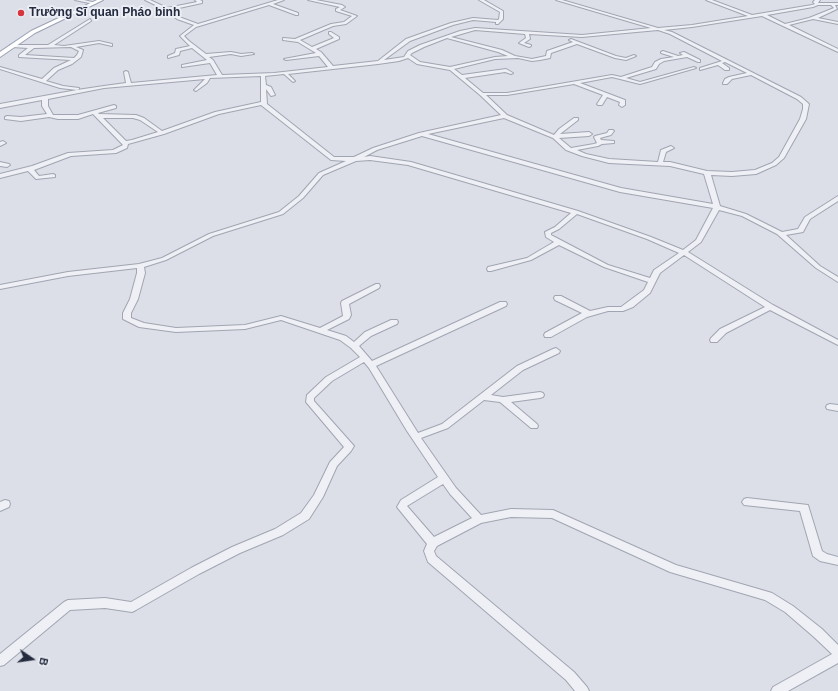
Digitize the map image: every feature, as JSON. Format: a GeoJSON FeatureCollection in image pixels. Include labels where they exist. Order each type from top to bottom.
{"type":"FeatureCollection","features":[{"type":"Feature","properties":{"kind":"main road"},"geometry":{"type":"LineString","coordinates":[[19,34],[92,2],[101,0]]}},
{"type":"Feature","properties":{"kind":"main road"},"geometry":{"type":"LineString","coordinates":[[0,55],[48,24],[92,2]]}},
{"type":"Feature","properties":{"kind":"street"},"geometry":{"type":"LineString","coordinates":[[77,0],[92,2]]}},
{"type":"Feature","properties":{"kind":"street"},"geometry":{"type":"LineString","coordinates":[[147,0],[167,9],[176,18],[197,25]]}},
{"type":"Feature","properties":{"kind":"street"},"geometry":{"type":"LineString","coordinates":[[167,9],[201,2],[197,0]]}},
{"type":"Feature","properties":{"kind":"street"},"geometry":{"type":"LineString","coordinates":[[220,76],[211,61],[182,37],[192,27],[197,25],[282,0]]}},
{"type":"Feature","properties":{"kind":"street"},"geometry":{"type":"LineString","coordinates":[[297,41],[327,27],[345,23],[355,16],[337,10],[343,7],[341,6],[310,0]]}},
{"type":"Feature","properties":{"kind":"street"},"geometry":{"type":"LineString","coordinates":[[391,0],[404,0]]}},
{"type":"Feature","properties":{"kind":"street"},"geometry":{"type":"LineString","coordinates":[[481,0],[500,11],[502,14],[500,21],[491,29]]}},
{"type":"Feature","properties":{"kind":"street"},"geometry":{"type":"LineString","coordinates":[[399,60],[450,69],[482,94],[505,116],[556,137],[570,150],[609,161],[660,164],[707,173],[732,174],[756,172],[774,164],[781,158],[803,119],[806,109],[804,102],[725,61],[697,49],[662,29],[558,0]]}},
{"type":"Feature","properties":{"kind":"street"},"geometry":{"type":"LineString","coordinates":[[708,0],[753,16]]}},
{"type":"Feature","properties":{"kind":"street"},"geometry":{"type":"LineString","coordinates":[[0,106],[85,90],[208,77],[285,73],[399,60],[409,56],[411,51],[446,37],[470,30],[491,29],[568,36],[662,29],[764,15],[817,2],[833,5],[838,4]]}},
{"type":"Feature","properties":{"kind":"street"},"geometry":{"type":"LineString","coordinates":[[269,4],[297,14]]}},
{"type":"Feature","properties":{"kind":"street"},"geometry":{"type":"LineString","coordinates":[[785,25],[813,18],[834,10],[836,7],[833,5]]}},
{"type":"Feature","properties":{"kind":"street"},"geometry":{"type":"LineString","coordinates":[[764,15],[838,51]]}},
{"type":"Feature","properties":{"kind":"street"},"geometry":{"type":"LineString","coordinates":[[813,18],[838,22]]}},
{"type":"Feature","properties":{"kind":"street"},"geometry":{"type":"LineString","coordinates":[[378,63],[408,40],[452,24],[474,19],[500,21]]}},
{"type":"Feature","properties":{"kind":"street"},"geometry":{"type":"LineString","coordinates":[[49,47],[90,20]]}},
{"type":"Feature","properties":{"kind":"street"},"geometry":{"type":"LineString","coordinates":[[558,36],[569,29]]}},
{"type":"Feature","properties":{"kind":"street"},"geometry":{"type":"LineString","coordinates":[[312,48],[337,38],[330,33]]}},
{"type":"Feature","properties":{"kind":"street"},"geometry":{"type":"LineString","coordinates":[[527,33],[528,39],[521,43],[529,46]]}},
{"type":"Feature","properties":{"kind":"street"},"geometry":{"type":"LineString","coordinates":[[568,36],[576,42],[624,59],[634,56]]}},
{"type":"Feature","properties":{"kind":"street"},"geometry":{"type":"LineString","coordinates":[[446,37],[500,51],[514,57],[532,60],[548,57],[549,52],[576,42]]}},
{"type":"Feature","properties":{"kind":"street"},"geometry":{"type":"LineString","coordinates":[[285,39],[297,41],[312,48],[320,54],[332,68]]}},
{"type":"Feature","properties":{"kind":"street"},"geometry":{"type":"LineString","coordinates":[[12,46],[73,47],[99,42],[110,45]]}},
{"type":"Feature","properties":{"kind":"street"},"geometry":{"type":"LineString","coordinates":[[33,46],[21,56],[75,59]]}},
{"type":"Feature","properties":{"kind":"street"},"geometry":{"type":"LineString","coordinates":[[170,57],[177,54],[178,50],[192,46]]}},
{"type":"Feature","properties":{"kind":"street"},"geometry":{"type":"LineString","coordinates":[[43,81],[56,69],[79,56],[81,50],[73,47]]}},
{"type":"Feature","properties":{"kind":"street"},"geometry":{"type":"LineString","coordinates":[[204,56],[231,52],[241,55],[252,54]]}},
{"type":"Feature","properties":{"kind":"street"},"geometry":{"type":"LineString","coordinates":[[663,52],[679,57]]}},
{"type":"Feature","properties":{"kind":"street"},"geometry":{"type":"LineString","coordinates":[[622,78],[654,68],[657,63],[663,60],[679,57],[687,53],[698,61]]}},
{"type":"Feature","properties":{"kind":"street"},"geometry":{"type":"LineString","coordinates":[[286,59],[320,54]]}},
{"type":"Feature","properties":{"kind":"street"},"geometry":{"type":"LineString","coordinates":[[409,56],[417,62]]}},
{"type":"Feature","properties":{"kind":"street"},"geometry":{"type":"LineString","coordinates":[[450,69],[492,59],[514,57]]}},
{"type":"Feature","properties":{"kind":"street"},"geometry":{"type":"LineString","coordinates":[[184,66],[211,61]]}},
{"type":"Feature","properties":{"kind":"street"},"geometry":{"type":"LineString","coordinates":[[702,69],[725,61]]}},
{"type":"Feature","properties":{"kind":"street"},"geometry":{"type":"LineString","coordinates":[[719,63],[727,69]]}},
{"type":"Feature","properties":{"kind":"street"},"geometry":{"type":"LineString","coordinates":[[0,68],[62,87],[85,90]]}},
{"type":"Feature","properties":{"kind":"street"},"geometry":{"type":"LineString","coordinates":[[482,94],[507,94],[612,76],[640,83],[694,68]]}},
{"type":"Feature","properties":{"kind":"street"},"geometry":{"type":"LineString","coordinates":[[461,77],[506,70],[511,73]]}},
{"type":"Feature","properties":{"kind":"street"},"geometry":{"type":"LineString","coordinates":[[126,72],[129,85]]}},
{"type":"Feature","properties":{"kind":"street"},"geometry":{"type":"LineString","coordinates":[[285,73],[293,81]]}},
{"type":"Feature","properties":{"kind":"street"},"geometry":{"type":"LineString","coordinates":[[725,83],[731,78],[750,74]]}},
{"type":"Feature","properties":{"kind":"street"},"geometry":{"type":"LineString","coordinates":[[263,75],[263,103]]}},
{"type":"Feature","properties":{"kind":"street"},"geometry":{"type":"LineString","coordinates":[[196,90],[208,77]]}},
{"type":"Feature","properties":{"kind":"street"},"geometry":{"type":"LineString","coordinates":[[573,82],[623,101],[622,105]]}},
{"type":"Feature","properties":{"kind":"street"},"geometry":{"type":"LineString","coordinates":[[263,86],[269,88],[273,95]]}},
{"type":"Feature","properties":{"kind":"street"},"geometry":{"type":"LineString","coordinates":[[600,104],[606,95]]}},
{"type":"Feature","properties":{"kind":"street"},"geometry":{"type":"LineString","coordinates":[[45,98],[45,106],[50,114]]}},
{"type":"Feature","properties":{"kind":"street"},"geometry":{"type":"LineString","coordinates":[[124,143],[162,133],[217,112],[263,103]]}},
{"type":"Feature","properties":{"kind":"street"},"geometry":{"type":"LineString","coordinates":[[263,103],[331,159],[400,161],[576,212],[685,253],[770,307],[838,343]]}},
{"type":"Feature","properties":{"kind":"street"},"geometry":{"type":"LineString","coordinates":[[7,118],[21,119],[50,114],[58,117],[72,118],[96,114],[114,107]]}},
{"type":"Feature","properties":{"kind":"street"},"geometry":{"type":"LineString","coordinates":[[96,114],[134,116],[142,119],[162,133]]}},
{"type":"Feature","properties":{"kind":"street"},"geometry":{"type":"LineString","coordinates":[[0,176],[31,168],[70,154],[119,150],[125,147],[126,145],[96,114]]}},
{"type":"Feature","properties":{"kind":"street"},"geometry":{"type":"LineString","coordinates":[[0,287],[68,274],[140,266],[164,259],[211,235],[281,213],[301,197],[321,174],[375,149],[421,134],[505,116]]}},
{"type":"Feature","properties":{"kind":"street"},"geometry":{"type":"LineString","coordinates":[[556,137],[561,130],[576,119]]}},
{"type":"Feature","properties":{"kind":"street"},"geometry":{"type":"LineString","coordinates":[[599,142],[597,137],[608,134],[611,131]]}},
{"type":"Feature","properties":{"kind":"street"},"geometry":{"type":"LineString","coordinates":[[421,134],[620,190],[717,208],[752,218],[785,234],[818,267],[838,280]]}},
{"type":"Feature","properties":{"kind":"street"},"geometry":{"type":"LineString","coordinates":[[556,137],[589,134]]}},
{"type":"Feature","properties":{"kind":"street"},"geometry":{"type":"LineString","coordinates":[[570,150],[592,147],[599,142],[612,142]]}},
{"type":"Feature","properties":{"kind":"street"},"geometry":{"type":"LineString","coordinates":[[660,164],[663,151],[671,148]]}},
{"type":"Feature","properties":{"kind":"street"},"geometry":{"type":"LineString","coordinates":[[0,164],[7,165]]}},
{"type":"Feature","properties":{"kind":"street"},"geometry":{"type":"LineString","coordinates":[[31,168],[30,169],[38,178],[53,176]]}},
{"type":"Feature","properties":{"kind":"street"},"geometry":{"type":"LineString","coordinates":[[548,335],[587,314],[608,308],[624,309],[647,291],[657,272],[685,253],[699,241],[717,208],[707,173]]}},
{"type":"Feature","properties":{"kind":"street"},"geometry":{"type":"LineString","coordinates":[[785,234],[801,231],[807,218],[838,198]]}},
{"type":"Feature","properties":{"kind":"street"},"geometry":{"type":"LineString","coordinates":[[576,212],[548,233],[548,236],[616,270],[653,281]]}},
{"type":"Feature","properties":{"kind":"street"},"geometry":{"type":"LineString","coordinates":[[491,269],[533,257],[559,242]]}},
{"type":"Feature","properties":{"kind":"street"},"geometry":{"type":"LineString","coordinates":[[140,266],[134,298],[127,313],[127,319],[142,325],[176,330],[217,329],[245,327],[281,318],[342,338],[354,346],[368,362],[453,491],[479,519]]}},
{"type":"Feature","properties":{"kind":"street"},"geometry":{"type":"LineString","coordinates":[[320,331],[347,316],[345,302],[376,286]]}},
{"type":"Feature","properties":{"kind":"street"},"geometry":{"type":"LineString","coordinates":[[558,298],[587,314]]}},
{"type":"Feature","properties":{"kind":"street"},"geometry":{"type":"LineString","coordinates":[[0,661],[68,605],[106,603],[132,607],[195,571],[236,550],[279,532],[305,516],[318,497],[333,464],[348,450],[349,446],[310,402],[310,397],[329,379],[503,304]]}},
{"type":"Feature","properties":{"kind":"street"},"geometry":{"type":"LineString","coordinates":[[714,340],[723,331],[770,307]]}},
{"type":"Feature","properties":{"kind":"street"},"geometry":{"type":"LineString","coordinates":[[354,346],[368,334],[394,322]]}},
{"type":"Feature","properties":{"kind":"street"},"geometry":{"type":"LineString","coordinates":[[416,437],[445,426],[520,368],[556,351]]}},
{"type":"Feature","properties":{"kind":"street"},"geometry":{"type":"LineString","coordinates":[[484,397],[503,400],[540,395]]}},
{"type":"Feature","properties":{"kind":"street"},"geometry":{"type":"LineString","coordinates":[[503,400],[534,426]]}},
{"type":"Feature","properties":{"kind":"street"},"geometry":{"type":"LineString","coordinates":[[433,543],[402,507],[404,503],[444,478]]}},
{"type":"Feature","properties":{"kind":"street"},"geometry":{"type":"LineString","coordinates":[[748,502],[804,508],[817,553],[824,558],[838,561]]}},
{"type":"Feature","properties":{"kind":"street"},"geometry":{"type":"LineString","coordinates":[[583,691],[570,676],[432,559],[430,550],[433,543],[479,519],[511,513],[553,514],[674,568],[768,596],[789,609],[818,633],[838,653]]}},
{"type":"Feature","properties":{"kind":"street"},"geometry":{"type":"LineString","coordinates":[[776,691],[838,657]]}},
{"type":"Feature","properties":{"kind":"place","name":"Trường Sĩ quan Pháo binh"},"geometry":{"type":"Point","coordinates":[21,13]}}]}
